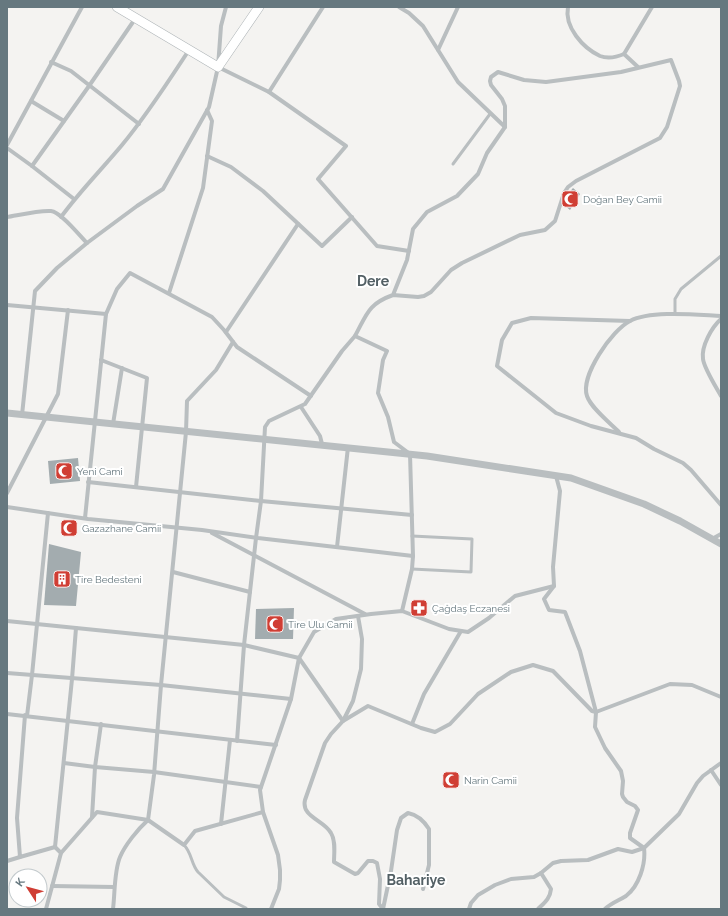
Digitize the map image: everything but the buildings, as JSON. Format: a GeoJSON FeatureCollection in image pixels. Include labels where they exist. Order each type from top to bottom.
{"type":"FeatureCollection","features":[{"type":"Feature","properties":{"kind":"main road"},"geometry":{"type":"LineString","coordinates":[[117,7],[218,67],[259,7]]}},
{"type":"Feature","properties":{"kind":"street"},"geometry":{"type":"LineString","coordinates":[[7,145],[82,7]]}},
{"type":"Feature","properties":{"kind":"street"},"geometry":{"type":"LineString","coordinates":[[22,415],[35,291],[57,268],[87,243],[137,206],[163,190],[207,110],[218,67],[221,26],[226,7]]}},
{"type":"Feature","properties":{"kind":"street"},"geometry":{"type":"LineString","coordinates":[[269,92],[323,7]]}},
{"type":"Feature","properties":{"kind":"street"},"geometry":{"type":"LineString","coordinates":[[399,7],[409,13],[423,26],[458,82],[505,127]]}},
{"type":"Feature","properties":{"kind":"street"},"geometry":{"type":"LineString","coordinates":[[438,50],[458,7]]}},
{"type":"Feature","properties":{"kind":"street"},"geometry":{"type":"LineString","coordinates":[[568,7],[567,16],[576,36],[583,44],[600,56],[610,57],[624,54],[652,7]]}},
{"type":"Feature","properties":{"kind":"street"},"geometry":{"type":"LineString","coordinates":[[32,166],[136,18]]}},
{"type":"Feature","properties":{"kind":"street"},"geometry":{"type":"LineString","coordinates":[[61,217],[74,199],[122,146],[139,124],[190,50]]}},
{"type":"Feature","properties":{"kind":"street"},"geometry":{"type":"LineString","coordinates":[[624,54],[638,67]]}},
{"type":"Feature","properties":{"kind":"street"},"geometry":{"type":"LineString","coordinates":[[237,740],[244,645],[261,501],[265,427],[269,421],[301,406],[311,396],[342,351],[355,336],[372,306],[393,295],[424,296],[431,292],[451,270],[462,262],[520,235],[545,230],[555,221],[562,196],[568,187],[576,181],[660,138],[667,127],[680,86],[670,60],[589,77],[546,82],[535,82],[498,72],[495,73],[490,81],[491,85],[502,99],[505,106],[505,127],[487,152],[478,174],[457,196],[426,212],[413,229],[407,260],[393,295]]}},
{"type":"Feature","properties":{"kind":"street"},"geometry":{"type":"LineString","coordinates":[[51,62],[71,71],[139,124]]}},
{"type":"Feature","properties":{"kind":"street"},"geometry":{"type":"LineString","coordinates":[[218,67],[269,92],[346,146],[318,179],[377,246],[409,251]]}},
{"type":"Feature","properties":{"kind":"street"},"geometry":{"type":"LineString","coordinates":[[31,101],[64,121]]}},
{"type":"Feature","properties":{"kind":"street"},"geometry":{"type":"LineString","coordinates":[[169,293],[203,188],[212,121],[207,110]]}},
{"type":"Feature","properties":{"kind":"street"},"geometry":{"type":"LineString","coordinates":[[7,148],[74,199]]}},
{"type":"Feature","properties":{"kind":"street"},"geometry":{"type":"LineString","coordinates":[[207,156],[230,167],[263,191],[322,246],[352,217]]}},
{"type":"Feature","properties":{"kind":"street"},"geometry":{"type":"LineString","coordinates":[[7,217],[52,211],[61,217],[87,243]]}},
{"type":"Feature","properties":{"kind":"street"},"geometry":{"type":"LineString","coordinates":[[226,332],[298,224]]}},
{"type":"Feature","properties":{"kind":"street"},"geometry":{"type":"LineString","coordinates":[[85,518],[106,314],[117,289],[130,272],[212,318],[226,332],[237,347],[311,396]]}},
{"type":"Feature","properties":{"kind":"street"},"geometry":{"type":"LineString","coordinates":[[7,305],[106,314]]}},
{"type":"Feature","properties":{"kind":"street"},"geometry":{"type":"LineString","coordinates":[[7,493],[9,485],[47,417],[58,394],[68,310]]}},
{"type":"Feature","properties":{"kind":"street"},"geometry":{"type":"LineString","coordinates":[[721,316],[674,314],[658,315],[630,321],[531,318],[512,323],[502,340],[497,366],[556,413],[591,426],[620,432],[636,438],[654,450],[683,463],[691,470],[721,505]]}},
{"type":"Feature","properties":{"kind":"street"},"geometry":{"type":"LineString","coordinates":[[721,319],[712,328],[709,334],[703,358],[721,396]]}},
{"type":"Feature","properties":{"kind":"street"},"geometry":{"type":"LineString","coordinates":[[620,432],[592,406],[587,397],[586,390],[587,380],[605,344],[630,321]]}},
{"type":"Feature","properties":{"kind":"street"},"geometry":{"type":"LineString","coordinates":[[355,336],[387,351],[383,360],[378,393],[388,417],[394,442],[410,454]]}},
{"type":"Feature","properties":{"kind":"street"},"geometry":{"type":"LineString","coordinates":[[113,909],[114,887],[120,857],[138,829],[148,820],[167,637],[186,432],[187,401],[216,370],[233,342]]}},
{"type":"Feature","properties":{"kind":"street"},"geometry":{"type":"LineString","coordinates":[[101,360],[147,378],[136,487]]}},
{"type":"Feature","properties":{"kind":"street"},"geometry":{"type":"LineString","coordinates":[[113,424],[122,368]]}},
{"type":"Feature","properties":{"kind":"street"},"geometry":{"type":"LineString","coordinates":[[301,406],[320,436],[322,444]]}},
{"type":"Feature","properties":{"kind":"street"},"geometry":{"type":"LineString","coordinates":[[7,413],[186,432],[322,444],[410,454],[556,475],[571,478],[644,504],[680,521],[721,544]]}},
{"type":"Feature","properties":{"kind":"street"},"geometry":{"type":"LineString","coordinates":[[337,547],[348,447]]}},
{"type":"Feature","properties":{"kind":"street"},"geometry":{"type":"LineString","coordinates":[[402,611],[412,569],[413,556],[410,454]]}},
{"type":"Feature","properties":{"kind":"street"},"geometry":{"type":"LineString","coordinates":[[556,475],[560,491],[553,567],[554,586],[544,599],[549,610],[565,612],[580,651],[596,712],[595,727],[605,748],[621,771],[623,776],[623,797],[638,810],[630,833],[630,838],[644,848],[644,866],[632,890],[625,896],[611,903],[605,909]]}},
{"type":"Feature","properties":{"kind":"street"},"geometry":{"type":"LineString","coordinates":[[88,482],[261,501],[412,515]]}},
{"type":"Feature","properties":{"kind":"street"},"geometry":{"type":"LineString","coordinates":[[7,507],[48,514],[177,527],[256,538],[413,556]]}},
{"type":"Feature","properties":{"kind":"street"},"geometry":{"type":"LineString","coordinates":[[20,857],[17,818],[26,715],[32,675],[48,514]]}},
{"type":"Feature","properties":{"kind":"street"},"geometry":{"type":"LineString","coordinates":[[208,531],[365,614]]}},
{"type":"Feature","properties":{"kind":"street"},"geometry":{"type":"LineString","coordinates":[[712,539],[721,534]]}},
{"type":"Feature","properties":{"kind":"street"},"geometry":{"type":"LineString","coordinates":[[173,572],[250,592]]}},
{"type":"Feature","properties":{"kind":"street"},"geometry":{"type":"LineString","coordinates":[[271,909],[279,889],[280,870],[278,855],[263,812],[260,790],[291,699],[298,658],[314,632],[336,619],[365,614],[402,611],[449,629],[468,632],[489,618],[515,596],[554,586]]}},
{"type":"Feature","properties":{"kind":"street"},"geometry":{"type":"LineString","coordinates":[[344,721],[353,701],[360,669],[362,639],[358,616]]}},
{"type":"Feature","properties":{"kind":"street"},"geometry":{"type":"LineString","coordinates":[[7,621],[244,645],[298,658],[344,721]]}},
{"type":"Feature","properties":{"kind":"street"},"geometry":{"type":"LineString","coordinates":[[55,847],[76,628]]}},
{"type":"Feature","properties":{"kind":"street"},"geometry":{"type":"LineString","coordinates":[[412,724],[424,694],[461,631]]}},
{"type":"Feature","properties":{"kind":"street"},"geometry":{"type":"LineString","coordinates":[[383,909],[379,904],[380,879],[377,863],[368,861],[358,873],[355,874],[334,862],[334,842],[331,832],[308,814],[304,808],[305,800],[325,744],[331,734],[344,721],[368,706],[436,732],[450,724],[478,694],[511,672],[533,665],[553,671],[586,706],[592,711],[596,712],[670,684],[692,685],[721,697]]}},
{"type":"Feature","properties":{"kind":"street"},"geometry":{"type":"LineString","coordinates":[[7,673],[161,685],[291,699]]}},
{"type":"Feature","properties":{"kind":"street"},"geometry":{"type":"LineString","coordinates":[[7,714],[276,745]]}},
{"type":"Feature","properties":{"kind":"street"},"geometry":{"type":"LineString","coordinates":[[92,818],[95,767],[101,724]]}},
{"type":"Feature","properties":{"kind":"street"},"geometry":{"type":"LineString","coordinates":[[221,824],[230,740]]}},
{"type":"Feature","properties":{"kind":"street"},"geometry":{"type":"LineString","coordinates":[[64,763],[154,772],[261,787]]}},
{"type":"Feature","properties":{"kind":"street"},"geometry":{"type":"LineString","coordinates":[[469,909],[471,903],[478,895],[495,885],[511,879],[534,877],[553,863],[560,861],[588,860],[618,849],[632,852],[644,848],[675,819],[684,807],[697,783],[721,763]]}},
{"type":"Feature","properties":{"kind":"street"},"geometry":{"type":"LineString","coordinates":[[711,770],[721,785]]}},
{"type":"Feature","properties":{"kind":"street"},"geometry":{"type":"LineString","coordinates":[[46,909],[61,853],[97,812],[148,820],[184,845],[195,831],[263,812]]}},
{"type":"Feature","properties":{"kind":"street"},"geometry":{"type":"LineString","coordinates":[[383,909],[389,883],[397,830],[402,818],[408,814],[418,817],[429,829],[429,865],[423,889]]}},
{"type":"Feature","properties":{"kind":"street"},"geometry":{"type":"LineString","coordinates":[[7,861],[55,847]]}},
{"type":"Feature","properties":{"kind":"street"},"geometry":{"type":"LineString","coordinates":[[55,847],[61,853]]}},
{"type":"Feature","properties":{"kind":"street"},"geometry":{"type":"LineString","coordinates":[[538,909],[549,898],[551,892],[551,889],[541,873]]}},
{"type":"Feature","properties":{"kind":"street"},"geometry":{"type":"LineString","coordinates":[[52,886],[114,887]]}},
{"type":"Feature","properties":{"kind":"lane"},"geometry":{"type":"LineString","coordinates":[[453,164],[490,114]]}},
{"type":"Feature","properties":{"kind":"lane"},"geometry":{"type":"LineString","coordinates":[[674,314],[675,299],[681,289],[721,256]]}},
{"type":"Feature","properties":{"kind":"lane"},"geometry":{"type":"LineString","coordinates":[[412,536],[472,539],[471,572],[412,569]]}},
{"type":"Feature","properties":{"kind":"lane"},"geometry":{"type":"LineString","coordinates":[[184,845],[189,851],[198,872],[224,897],[246,908]]}},
{"type":"Feature","properties":{"kind":"place","name":"Doğan Bey Camii"},"geometry":{"type":"Point","coordinates":[570,199]}},
{"type":"Feature","properties":{"kind":"place","name":"Yeni Cami"},"geometry":{"type":"Point","coordinates":[64,471]}},
{"type":"Feature","properties":{"kind":"place","name":"Gazazhane Camii"},"geometry":{"type":"Point","coordinates":[69,528]}},
{"type":"Feature","properties":{"kind":"place","name":"Tire Bedesteni"},"geometry":{"type":"Point","coordinates":[62,579]}},
{"type":"Feature","properties":{"kind":"place","name":"Çağdaş Eczanesi"},"geometry":{"type":"Point","coordinates":[419,608]}},
{"type":"Feature","properties":{"kind":"place","name":"Tire Ulu Camii"},"geometry":{"type":"Point","coordinates":[275,624]}},
{"type":"Feature","properties":{"kind":"place","name":"Narin Camii"},"geometry":{"type":"Point","coordinates":[451,780]}},
{"type":"Feature","properties":{"kind":"district","name":"Dere"},"geometry":{"type":"Point","coordinates":[373,281]}},
{"type":"Feature","properties":{"kind":"district","name":"Bahariye"},"geometry":{"type":"Point","coordinates":[416,880]}}]}
